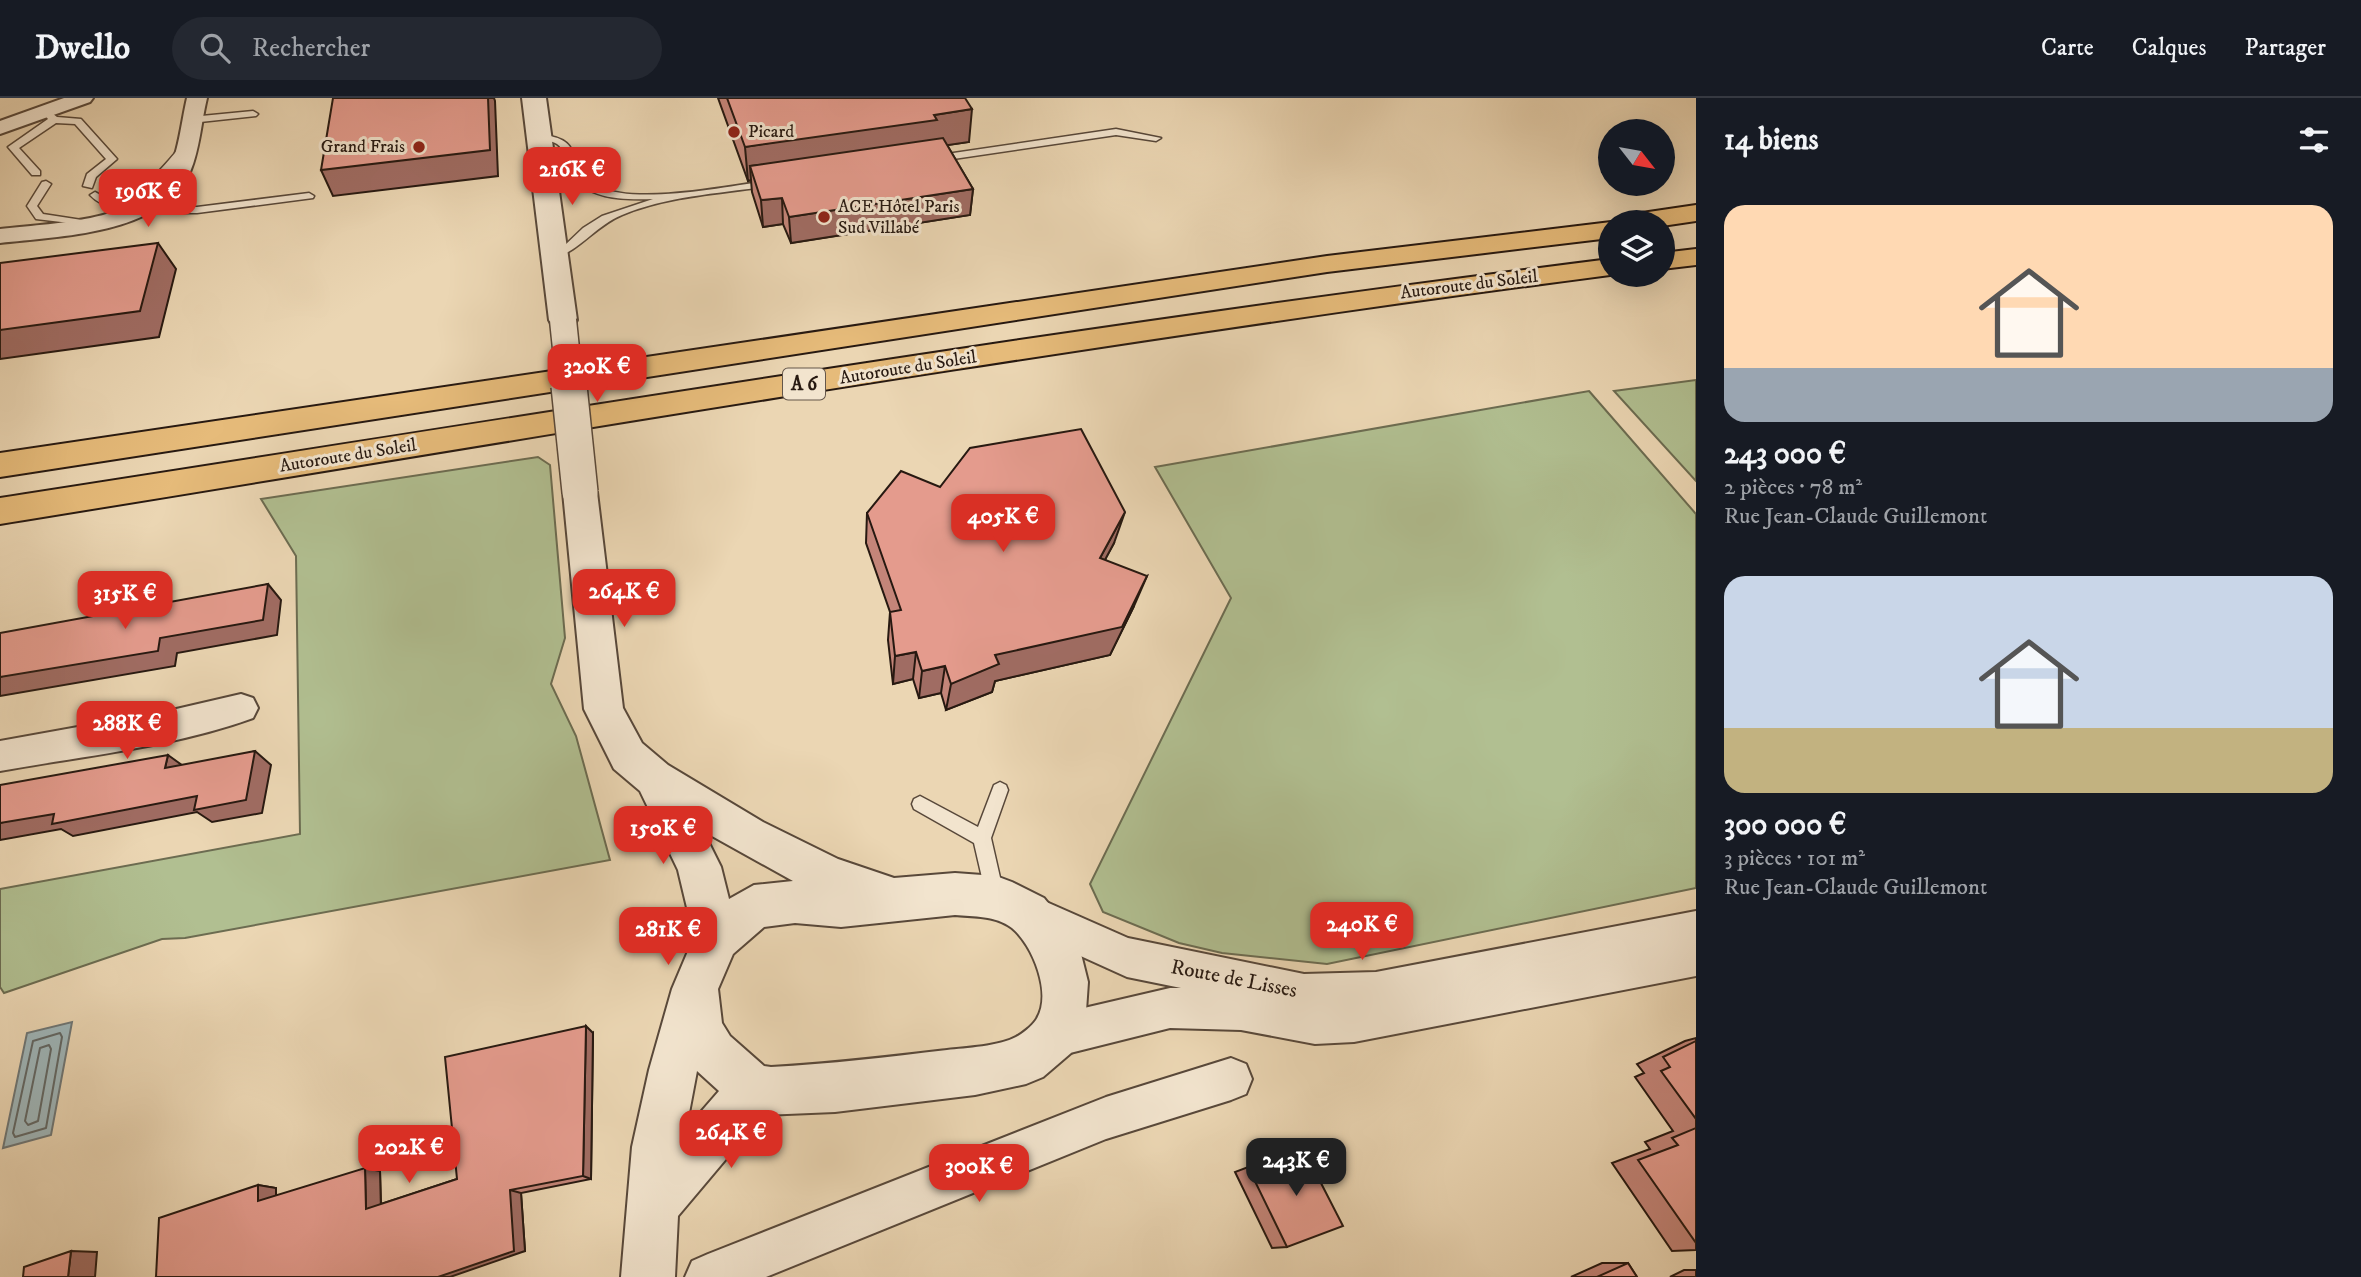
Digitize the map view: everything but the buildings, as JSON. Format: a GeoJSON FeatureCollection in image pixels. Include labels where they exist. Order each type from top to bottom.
{"type":"FeatureCollection","features":[{"type":"Feature","properties":{"kind":"highway"},"geometry":{"type":"LineString","coordinates":[[1675,216],[1696,213]]}},
{"type":"Feature","properties":{"kind":"highway"},"geometry":{"type":"LineString","coordinates":[[1675,223],[1696,221]]}},
{"type":"Feature","properties":{"kind":"highway","name":"Autoroute du Soleil"},"geometry":{"type":"LineString","coordinates":[[0,465],[1135,292],[1598,229]]}},
{"type":"Feature","properties":{"kind":"highway"},"geometry":{"type":"LineString","coordinates":[[1675,259],[1696,257]]}},
{"type":"Feature","properties":{"kind":"highway","name":"Autoroute du Soleil"},"geometry":{"type":"LineString","coordinates":[[0,511],[1145,330],[1341,301],[1598,269]]}},
{"type":"Feature","properties":{"kind":"street"},"geometry":{"type":"LineString","coordinates":[[0,128],[50,116],[83,98]]}},
{"type":"Feature","properties":{"kind":"street"},"geometry":{"type":"LineString","coordinates":[[534,98],[563,320],[604,709],[628,756],[654,778],[795,862],[829,877],[892,898]]}},
{"type":"Feature","properties":{"kind":"street"},"geometry":{"type":"LineString","coordinates":[[0,236],[91,224],[139,210],[165,192],[175,180],[195,104]]}},
{"type":"Feature","properties":{"kind":"street"},"geometry":{"type":"LineString","coordinates":[[0,756],[172,725],[242,708]]}},
{"type":"Feature","properties":{"kind":"street"},"geometry":{"type":"LineString","coordinates":[[654,778],[699,867],[716,938]]}},
{"type":"Feature","properties":{"kind":"street"},"geometry":{"type":"LineString","coordinates":[[648,1277],[657,1147],[673,1070],[695,989],[716,938],[754,907],[795,902],[841,905],[955,894],[1012,905],[1057,950],[1065,982],[1063,1011],[1054,1036],[1026,1060],[975,1071],[835,1088],[771,1092],[752,1089],[713,1053],[699,1030],[695,989]]}},
{"type":"Feature","properties":{"kind":"street","name":"Route de Lisses"},"geometry":{"type":"LineString","coordinates":[[1012,905],[1088,942],[1127,957],[1304,993],[1376,992],[1696,930]]}},
{"type":"Feature","properties":{"kind":"street","name":"Route de Lisses"},"geometry":{"type":"LineString","coordinates":[[1054,1036],[1170,1008],[1241,1010],[1315,1024],[1354,1022],[1696,956]]}},
{"type":"Feature","properties":{"kind":"street"},"geometry":{"type":"LineString","coordinates":[[708,1277],[1106,1118],[1231,1079]]}},
{"type":"Feature","properties":{"kind":"street"},"geometry":{"type":"LineString","coordinates":[[654,1204],[752,1089]]}},
{"type":"Feature","properties":{"kind":"lane"},"geometry":{"type":"LineString","coordinates":[[195,104],[253,114]]}},
{"type":"Feature","properties":{"kind":"lane"},"geometry":{"type":"LineString","coordinates":[[36,173],[13,147],[50,116],[78,121],[112,159],[91,176],[91,191],[104,202],[117,203],[140,195],[185,148]]}},
{"type":"Feature","properties":{"kind":"lane"},"geometry":{"type":"LineString","coordinates":[[925,160],[1116,132],[1156,138]]}},
{"type":"Feature","properties":{"kind":"lane"},"geometry":{"type":"LineString","coordinates":[[540,138],[556,137],[566,144],[571,164],[584,183],[607,193],[634,196],[709,192]]}},
{"type":"Feature","properties":{"kind":"lane"},"geometry":{"type":"LineString","coordinates":[[554,255],[569,251],[592,226],[642,205],[789,180]]}},
{"type":"Feature","properties":{"kind":"lane"},"geometry":{"type":"LineString","coordinates":[[46,184],[33,206],[34,212],[40,217],[91,224]]}},
{"type":"Feature","properties":{"kind":"lane"},"geometry":{"type":"LineString","coordinates":[[139,210],[197,210],[309,196]]}},
{"type":"Feature","properties":{"kind":"lane"},"geometry":{"type":"LineString","coordinates":[[982,838],[1000,790]]}},
{"type":"Feature","properties":{"kind":"lane"},"geometry":{"type":"LineString","coordinates":[[920,804],[982,838],[1012,905]]}},
{"type":"Feature","properties":{"kind":"green space"},"geometry":{"type":"Polygon","coordinates":[[[1696,380],[1696,481],[1614,391],[1696,380]]]}},
{"type":"Feature","properties":{"kind":"green space"},"geometry":{"type":"Polygon","coordinates":[[[1589,391],[1696,514],[1696,888],[1327,964],[1222,953],[1179,943],[1103,912],[1090,884],[1231,598],[1155,467],[1589,391]]]}},
{"type":"Feature","properties":{"kind":"green space"},"geometry":{"type":"Polygon","coordinates":[[[538,457],[550,465],[565,638],[551,684],[576,736],[610,860],[185,938],[162,939],[4,993],[0,987],[0,889],[300,834],[296,556],[261,499],[538,457]]]}},
{"type":"Feature","properties":{"kind":"water"},"geometry":{"type":"Polygon","coordinates":[[[72,1022],[51,1135],[3,1148],[27,1033],[72,1022]]]}},
{"type":"Feature","properties":{"kind":"place","name":"Picard"},"geometry":{"type":"Point","coordinates":[734,132]}},
{"type":"Feature","properties":{"kind":"place","name":"Grand Frais"},"geometry":{"type":"Point","coordinates":[419,147]}},
{"type":"Feature","properties":{"kind":"place","name":"ACE Hôtel Paris Sud Villabé"},"geometry":{"type":"Point","coordinates":[824,217]}}]}
